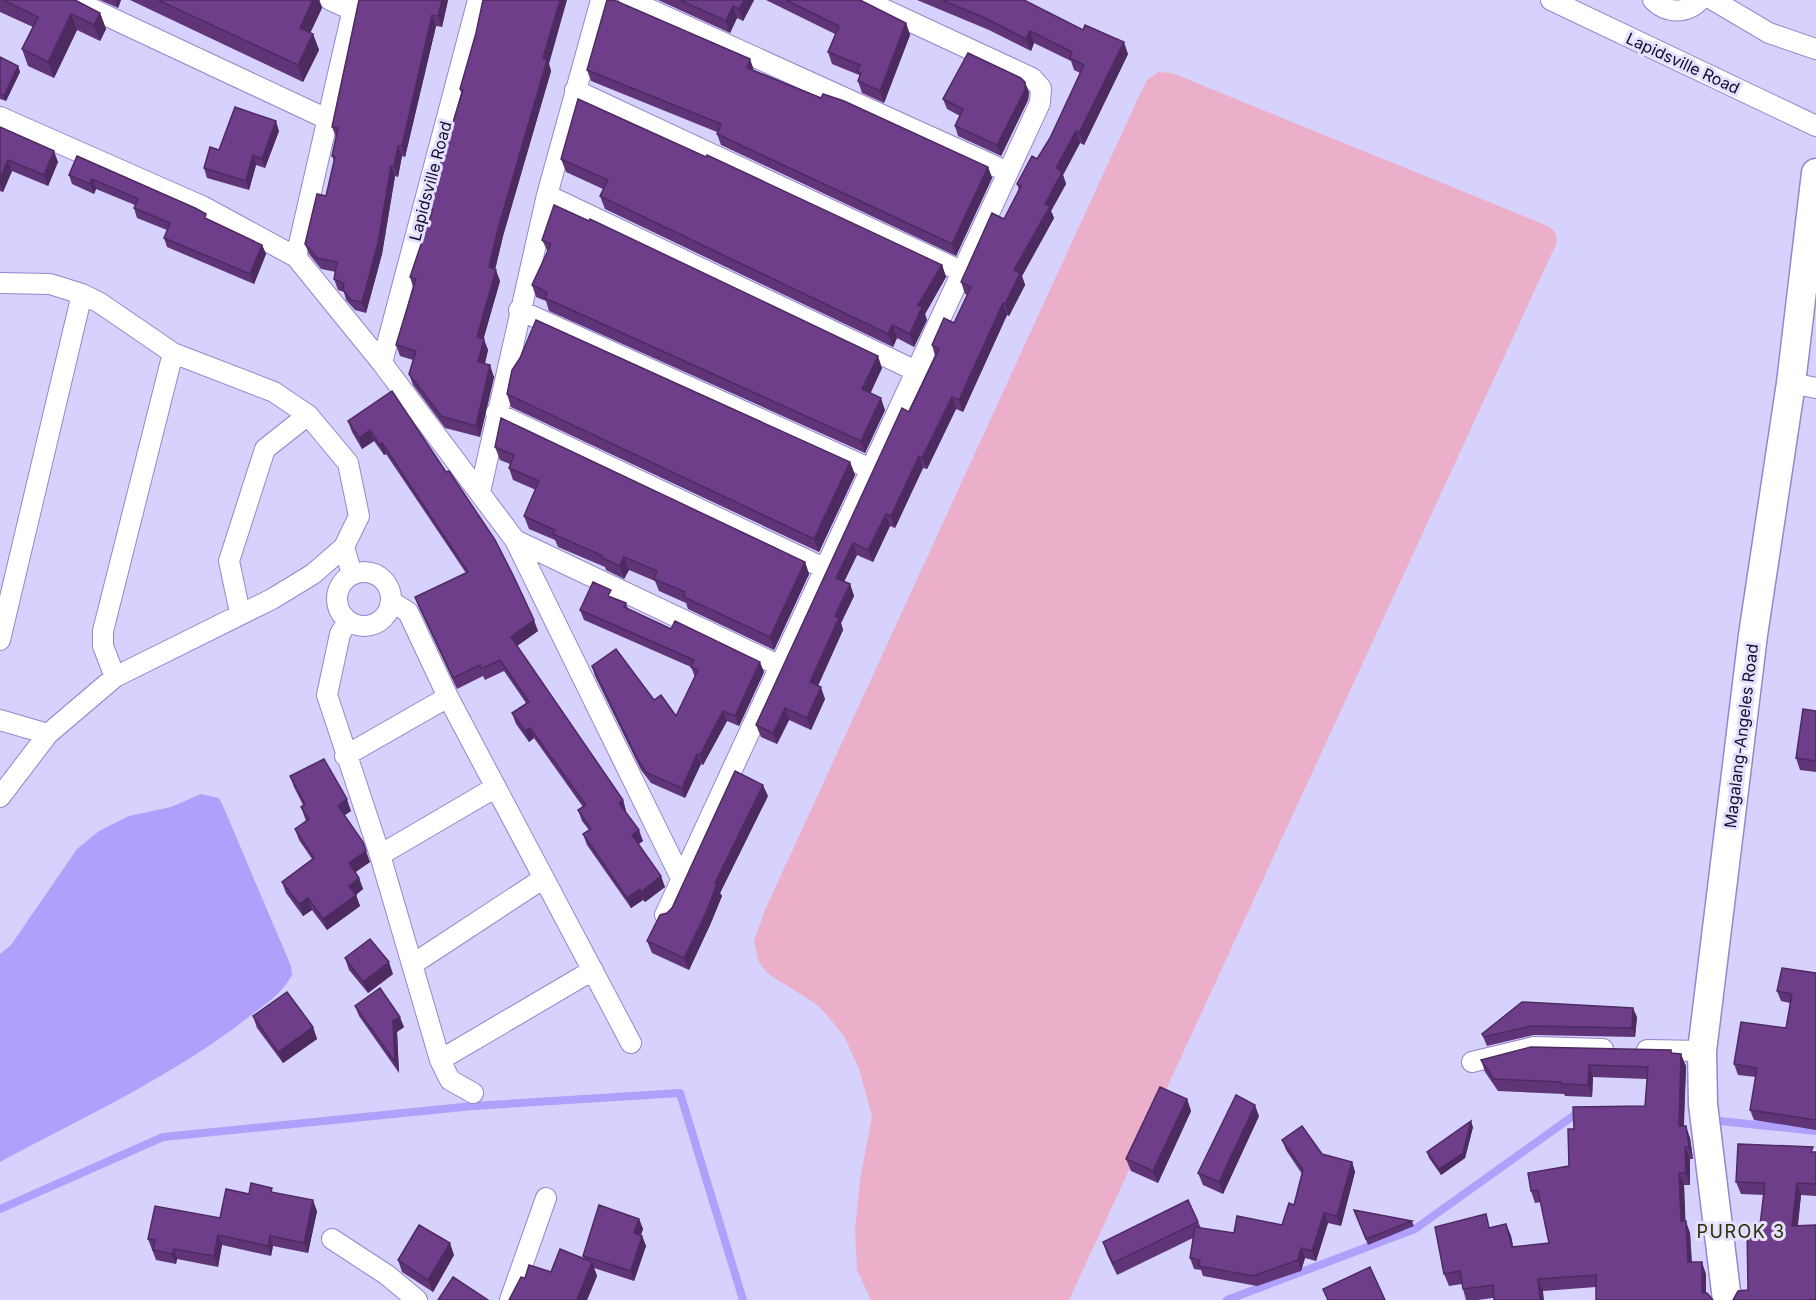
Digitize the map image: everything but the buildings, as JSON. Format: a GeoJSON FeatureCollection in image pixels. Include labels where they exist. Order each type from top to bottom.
{"type":"FeatureCollection","features":[{"type":"Feature","properties":{"kind":"main road","name":"Magalang-Angeles Road"},"geometry":{"type":"LineString","coordinates":[[1727,1300],[1703,1104],[1702,1051],[1753,635],[1804,386],[1816,173]]}},
{"type":"Feature","properties":{"kind":"street"},"geometry":{"type":"LineString","coordinates":[[72,0],[327,119]]}},
{"type":"Feature","properties":{"kind":"street"},"geometry":{"type":"LineString","coordinates":[[296,257],[353,5],[330,0]]}},
{"type":"Feature","properties":{"kind":"street","name":"Lapidsville Road"},"geometry":{"type":"LineString","coordinates":[[382,363],[478,0]]}},
{"type":"Feature","properties":{"kind":"street"},"geometry":{"type":"LineString","coordinates":[[480,492],[519,310],[547,195],[601,0]]}},
{"type":"Feature","properties":{"kind":"street"},"geometry":{"type":"LineString","coordinates":[[629,0],[1008,172]]}},
{"type":"Feature","properties":{"kind":"street"},"geometry":{"type":"LineString","coordinates":[[665,915],[1040,104],[1041,88],[1032,78],[864,0]]}},
{"type":"Feature","properties":{"kind":"street","name":"Lapidsville Road"},"geometry":{"type":"LineString","coordinates":[[1551,0],[1816,126]]}},
{"type":"Feature","properties":{"kind":"street"},"geometry":{"type":"LineString","coordinates":[[1653,0],[1668,10],[1678,11],[1688,9],[1700,0]]}},
{"type":"Feature","properties":{"kind":"street"},"geometry":{"type":"LineString","coordinates":[[1713,0],[1769,33],[1816,49]]}},
{"type":"Feature","properties":{"kind":"street"},"geometry":{"type":"LineString","coordinates":[[575,90],[963,272]]}},
{"type":"Feature","properties":{"kind":"street"},"geometry":{"type":"LineString","coordinates":[[0,117],[204,207],[296,257],[382,363],[515,540],[681,878]]}},
{"type":"Feature","properties":{"kind":"street"},"geometry":{"type":"LineString","coordinates":[[547,195],[916,371]]}},
{"type":"Feature","properties":{"kind":"street"},"geometry":{"type":"LineString","coordinates":[[0,283],[50,285],[82,294],[100,303],[173,353],[274,392],[308,415],[348,463],[359,516],[344,547],[314,574],[272,599],[115,677],[48,734],[0,796]]}},
{"type":"Feature","properties":{"kind":"street"},"geometry":{"type":"LineString","coordinates":[[0,640],[82,294]]}},
{"type":"Feature","properties":{"kind":"street"},"geometry":{"type":"LineString","coordinates":[[519,310],[871,469]]}},
{"type":"Feature","properties":{"kind":"street"},"geometry":{"type":"LineString","coordinates":[[115,677],[103,646],[102,631],[173,353]]}},
{"type":"Feature","properties":{"kind":"street"},"geometry":{"type":"LineString","coordinates":[[496,413],[824,568]]}},
{"type":"Feature","properties":{"kind":"street"},"geometry":{"type":"LineString","coordinates":[[240,614],[230,561],[265,449],[308,415]]}},
{"type":"Feature","properties":{"kind":"street"},"geometry":{"type":"LineString","coordinates":[[515,540],[780,666]]}},
{"type":"Feature","properties":{"kind":"street"},"geometry":{"type":"LineString","coordinates":[[344,547],[352,574]]}},
{"type":"Feature","properties":{"kind":"street"},"geometry":{"type":"LineString","coordinates":[[371,572],[387,583],[392,602],[383,620],[365,627],[347,622],[336,605],[340,585],[352,574],[371,572]]}},
{"type":"Feature","properties":{"kind":"street"},"geometry":{"type":"LineString","coordinates":[[392,602],[408,612],[448,697],[632,1044]]}},
{"type":"Feature","properties":{"kind":"street"},"geometry":{"type":"LineString","coordinates":[[347,622],[340,634],[327,695],[345,756],[380,855],[440,1060],[450,1080],[472,1093]]}},
{"type":"Feature","properties":{"kind":"street"},"geometry":{"type":"LineString","coordinates":[[345,756],[448,697]]}},
{"type":"Feature","properties":{"kind":"street"},"geometry":{"type":"LineString","coordinates":[[0,720],[48,734]]}},
{"type":"Feature","properties":{"kind":"street"},"geometry":{"type":"LineString","coordinates":[[380,855],[496,787]]}},
{"type":"Feature","properties":{"kind":"street"},"geometry":{"type":"LineString","coordinates":[[413,964],[544,878]]}},
{"type":"Feature","properties":{"kind":"street"},"geometry":{"type":"LineString","coordinates":[[440,1060],[593,970]]}},
{"type":"Feature","properties":{"kind":"street"},"geometry":{"type":"LineString","coordinates":[[1472,1062],[1534,1047],[1702,1051]]}},
{"type":"Feature","properties":{"kind":"street"},"geometry":{"type":"LineString","coordinates":[[510,1300],[546,1198]]}},
{"type":"Feature","properties":{"kind":"street"},"geometry":{"type":"LineString","coordinates":[[332,1239],[387,1275],[417,1300]]}},
{"type":"Feature","properties":{"kind":"shaded area"},"geometry":{"type":"Polygon","coordinates":[[[1158,72],[1172,73],[1543,224],[1553,231],[1557,242],[1069,1300],[871,1300],[857,1270],[855,1229],[860,1180],[872,1116],[859,1069],[844,1036],[819,1006],[767,973],[758,960],[754,941],[765,910],[1140,94],[1147,80],[1158,72]]]}},
{"type":"Feature","properties":{"kind":"shaded area"},"geometry":{"type":"Polygon","coordinates":[[[201,794],[219,798],[291,966],[292,975],[278,994],[188,1059],[0,1162],[0,954],[11,945],[77,849],[99,831],[129,816],[171,807],[201,794]]]}},
{"type":"Feature","properties":{"kind":"waterway"},"geometry":{"type":"LineString","coordinates":[[0,1209],[163,1137],[473,1106],[680,1093],[743,1300]]}},
{"type":"Feature","properties":{"kind":"waterway"},"geometry":{"type":"LineString","coordinates":[[1227,1300],[1415,1229],[1580,1111]]}},
{"type":"Feature","properties":{"kind":"waterway"},"geometry":{"type":"LineString","coordinates":[[1710,1120],[1816,1131]]}},
{"type":"Feature","properties":{"kind":"district","name":"PUROK 3"},"geometry":{"type":"Point","coordinates":[1741,1232]}}]}
